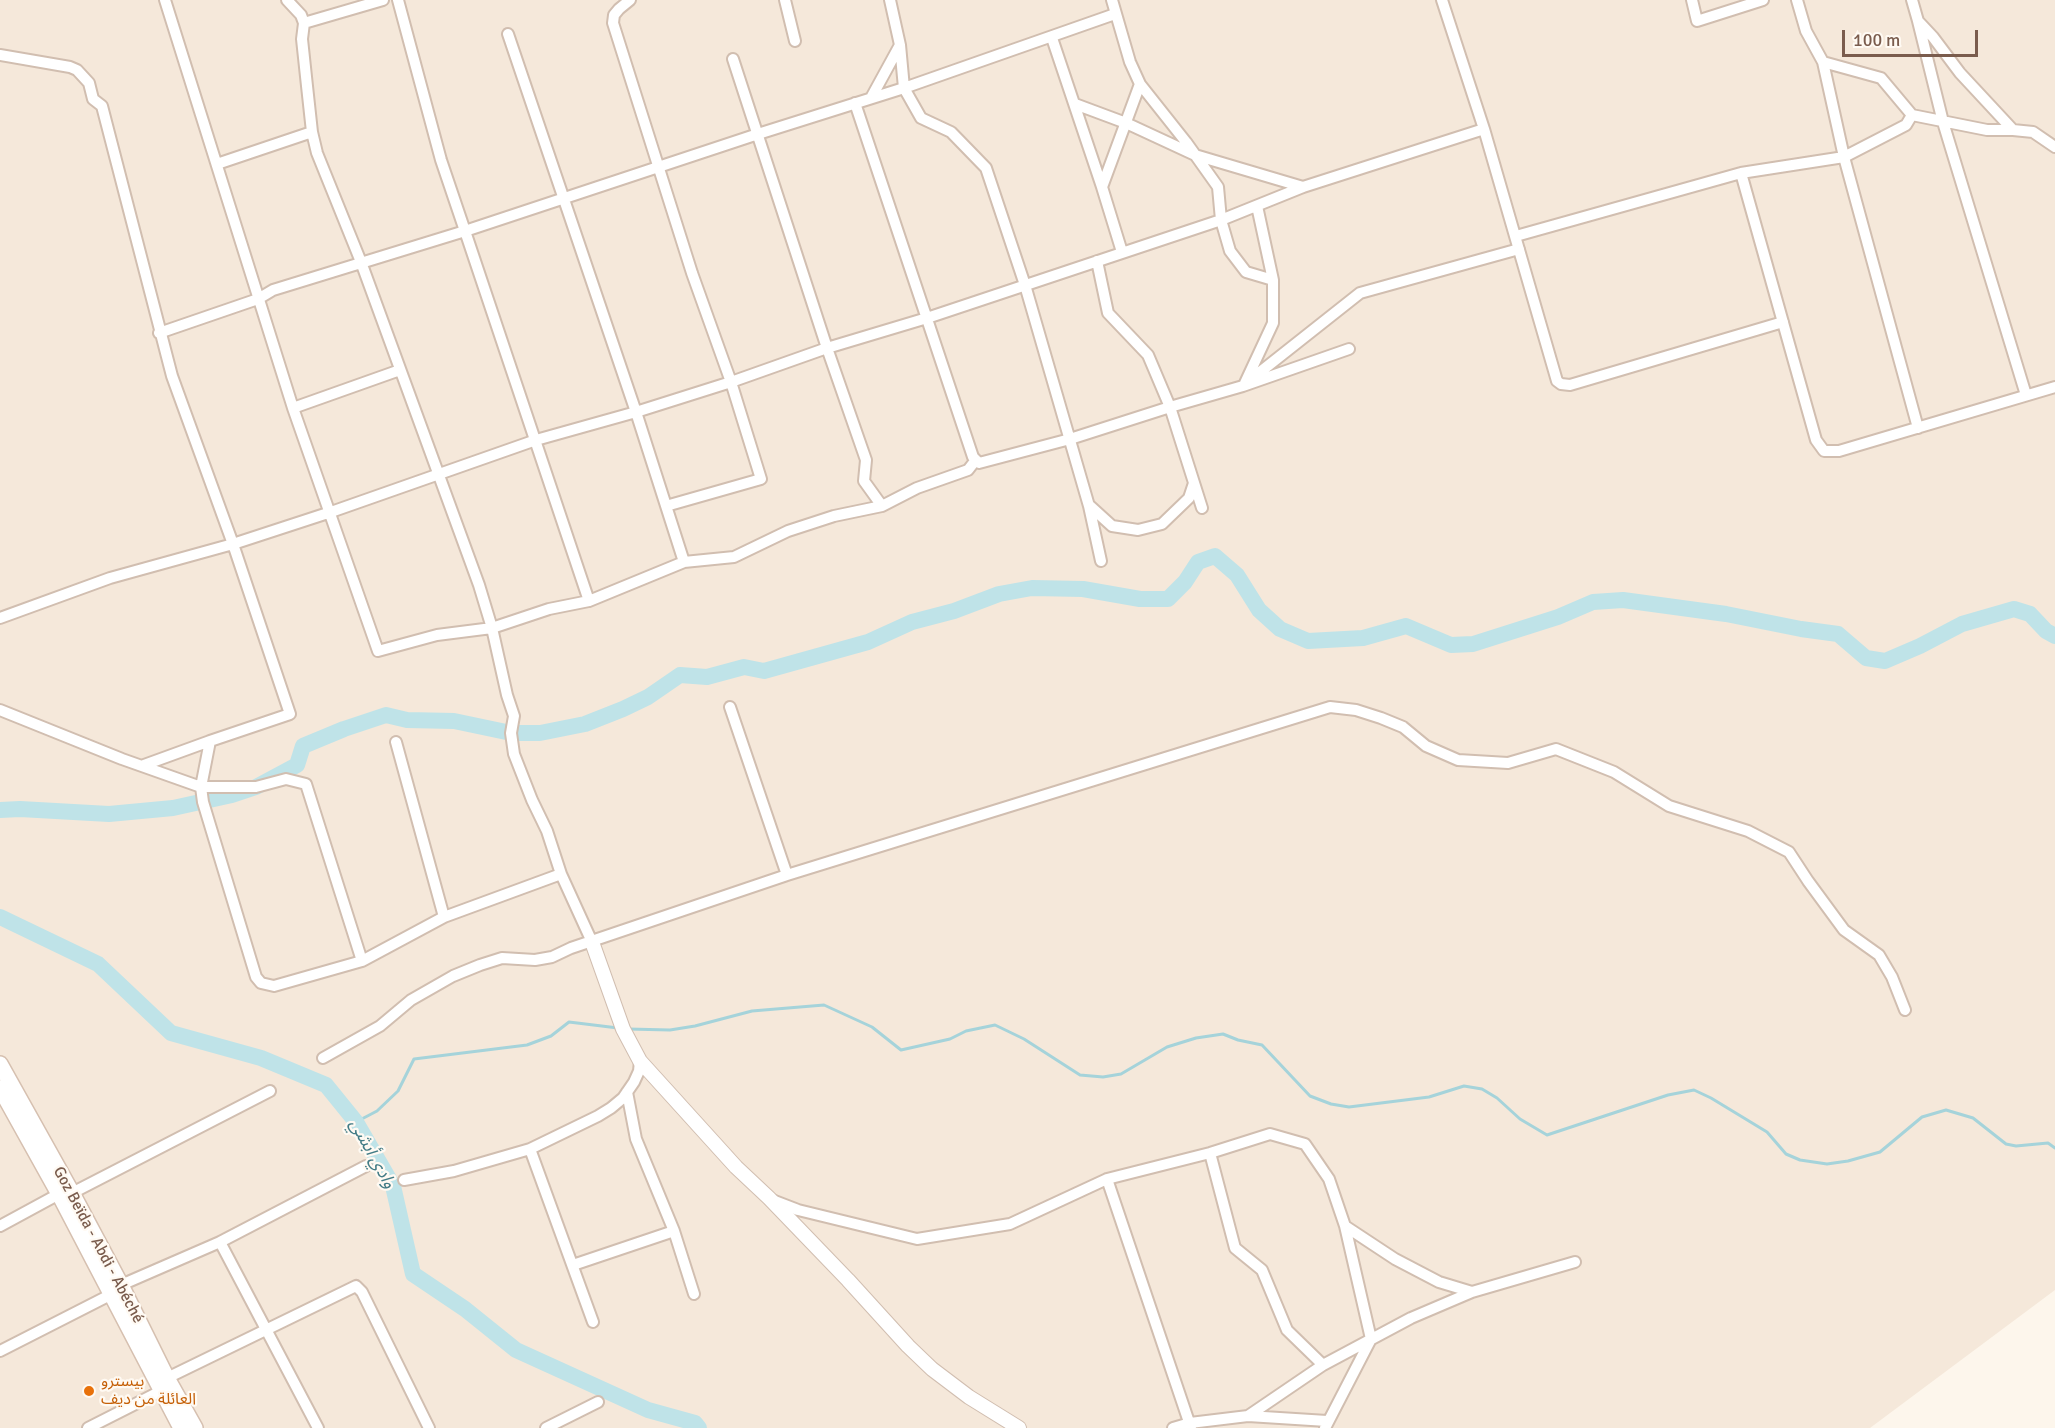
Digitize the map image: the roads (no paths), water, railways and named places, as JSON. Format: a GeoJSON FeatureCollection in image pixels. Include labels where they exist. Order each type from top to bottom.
{"type":"FeatureCollection","features":[{"type":"Feature","properties":{"kind":"main road","name":"Goz Beïda - Abdi - Abéché"},"geometry":{"type":"LineString","coordinates":[[0,1064],[65,1194]]}},
{"type":"Feature","properties":{"kind":"main road"},"geometry":{"type":"LineString","coordinates":[[0,1088],[4,1104],[65,1194],[116,1289],[164,1384],[181,1428]]}},
{"type":"Feature","properties":{"kind":"main road"},"geometry":{"type":"LineString","coordinates":[[164,1384],[195,1428]]}},
{"type":"Feature","properties":{"kind":"street"},"geometry":{"type":"LineString","coordinates":[[165,0],[293,408],[378,651],[426,638],[492,628],[549,609],[589,601],[684,562],[734,557],[788,531],[834,516],[882,506],[917,488],[968,470],[975,461]]}},
{"type":"Feature","properties":{"kind":"street"},"geometry":{"type":"LineString","coordinates":[[287,0],[301,15],[304,23],[302,39],[312,132],[317,153],[361,262],[492,628],[514,716],[511,733],[514,754],[547,831],[561,874],[592,942],[623,1029],[640,1061],[736,1167],[848,1280],[908,1346],[932,1370],[969,1397],[1019,1428]]}},
{"type":"Feature","properties":{"kind":"street"},"geometry":{"type":"LineString","coordinates":[[304,23],[383,0]]}},
{"type":"Feature","properties":{"kind":"street"},"geometry":{"type":"LineString","coordinates":[[398,0],[441,160],[589,601]]}},
{"type":"Feature","properties":{"kind":"street"},"geometry":{"type":"LineString","coordinates":[[630,0],[614,15],[613,23],[692,273],[731,382],[761,479],[666,506]]}},
{"type":"Feature","properties":{"kind":"street"},"geometry":{"type":"LineString","coordinates":[[785,0],[795,41]]}},
{"type":"Feature","properties":{"kind":"street"},"geometry":{"type":"LineString","coordinates":[[890,0],[900,45],[904,88],[921,118],[951,132],[986,168],[1025,285],[1089,506],[1101,561]]}},
{"type":"Feature","properties":{"kind":"street"},"geometry":{"type":"LineString","coordinates":[[1112,0],[1130,62],[1140,84],[1195,154],[1218,188],[1221,220],[1230,251],[1246,272],[1273,280]]}},
{"type":"Feature","properties":{"kind":"street"},"geometry":{"type":"LineString","coordinates":[[1442,0],[1484,129],[1557,381],[1570,385],[1783,322]]}},
{"type":"Feature","properties":{"kind":"street"},"geometry":{"type":"LineString","coordinates":[[1692,0],[1697,21],[1763,0]]}},
{"type":"Feature","properties":{"kind":"street"},"geometry":{"type":"LineString","coordinates":[[1797,0],[1806,32],[1823,62],[1844,157],[1918,428]]}},
{"type":"Feature","properties":{"kind":"street"},"geometry":{"type":"LineString","coordinates":[[1912,0],[1943,122],[2026,395]]}},
{"type":"Feature","properties":{"kind":"street"},"geometry":{"type":"LineString","coordinates":[[159,333],[258,299],[273,290],[465,231],[904,88],[1115,14]]}},
{"type":"Feature","properties":{"kind":"street"},"geometry":{"type":"LineString","coordinates":[[1918,21],[1934,37],[1966,80],[2013,130]]}},
{"type":"Feature","properties":{"kind":"street"},"geometry":{"type":"LineString","coordinates":[[508,34],[636,412],[684,562]]}},
{"type":"Feature","properties":{"kind":"street"},"geometry":{"type":"LineString","coordinates":[[1052,38],[1122,252]]}},
{"type":"Feature","properties":{"kind":"street"},"geometry":{"type":"LineString","coordinates":[[871,98],[900,45]]}},
{"type":"Feature","properties":{"kind":"street"},"geometry":{"type":"LineString","coordinates":[[0,55],[78,70],[88,83],[93,99],[102,106],[172,376],[233,544],[290,714],[144,765]]}},
{"type":"Feature","properties":{"kind":"street"},"geometry":{"type":"LineString","coordinates":[[733,58],[827,348],[866,460],[864,481],[882,506]]}},
{"type":"Feature","properties":{"kind":"street"},"geometry":{"type":"LineString","coordinates":[[1823,62],[1881,78],[1912,115],[1988,130],[2033,132],[2054,148]]}},
{"type":"Feature","properties":{"kind":"street"},"geometry":{"type":"LineString","coordinates":[[1102,187],[1140,84]]}},
{"type":"Feature","properties":{"kind":"street"},"geometry":{"type":"LineString","coordinates":[[855,103],[975,461]]}},
{"type":"Feature","properties":{"kind":"street"},"geometry":{"type":"LineString","coordinates":[[1075,104],[1126,123],[1195,154],[1303,187]]}},
{"type":"Feature","properties":{"kind":"street"},"geometry":{"type":"LineString","coordinates":[[1516,236],[1741,173],[1844,157],[1906,125],[1912,115]]}},
{"type":"Feature","properties":{"kind":"street"},"geometry":{"type":"LineString","coordinates":[[0,618],[110,578],[233,544],[331,512],[536,440],[636,412],[827,348],[927,318],[1221,220],[1303,187],[1484,129]]}},
{"type":"Feature","properties":{"kind":"street"},"geometry":{"type":"LineString","coordinates":[[216,164],[312,132]]}},
{"type":"Feature","properties":{"kind":"street"},"geometry":{"type":"LineString","coordinates":[[1741,173],[1816,440],[1824,451],[1839,452],[2055,387]]}},
{"type":"Feature","properties":{"kind":"street"},"geometry":{"type":"LineString","coordinates":[[1243,386],[1273,323],[1273,280],[1257,206]]}},
{"type":"Feature","properties":{"kind":"street"},"geometry":{"type":"LineString","coordinates":[[1243,386],[1360,293],[1519,249]]}},
{"type":"Feature","properties":{"kind":"street"},"geometry":{"type":"LineString","coordinates":[[1097,261],[1108,314],[1148,355],[1170,407],[1202,508]]}},
{"type":"Feature","properties":{"kind":"street"},"geometry":{"type":"LineString","coordinates":[[975,461],[984,463],[1070,439],[1243,386],[1349,349]]}},
{"type":"Feature","properties":{"kind":"street"},"geometry":{"type":"LineString","coordinates":[[293,408],[400,370]]}},
{"type":"Feature","properties":{"kind":"street"},"geometry":{"type":"LineString","coordinates":[[1089,506],[1112,526],[1137,530],[1162,524],[1189,498],[1194,482]]}},
{"type":"Feature","properties":{"kind":"street"},"geometry":{"type":"LineString","coordinates":[[730,707],[787,874]]}},
{"type":"Feature","properties":{"kind":"street"},"geometry":{"type":"LineString","coordinates":[[323,1058],[380,1026],[411,1000],[453,976],[502,958],[535,960],[552,957],[571,948],[787,874],[1330,707],[1356,710],[1403,727],[1419,742],[1458,760],[1508,763],[1556,749],[1614,772],[1668,806],[1748,831],[1790,852],[1844,930],[1880,955],[1892,977],[1905,1010]]}},
{"type":"Feature","properties":{"kind":"street"},"geometry":{"type":"LineString","coordinates":[[0,710],[122,759],[201,787],[256,787],[286,779],[306,784],[362,961]]}},
{"type":"Feature","properties":{"kind":"street"},"geometry":{"type":"LineString","coordinates":[[210,741],[201,787],[203,802],[256,977],[268,986],[362,961],[444,917],[504,893],[561,874]]}},
{"type":"Feature","properties":{"kind":"street"},"geometry":{"type":"LineString","coordinates":[[396,742],[444,917]]}},
{"type":"Feature","properties":{"kind":"street"},"geometry":{"type":"LineString","coordinates":[[404,1180],[454,1171],[530,1149],[611,1108],[627,1092],[639,1071],[640,1061]]}},
{"type":"Feature","properties":{"kind":"street"},"geometry":{"type":"LineString","coordinates":[[0,1226],[270,1091]]}},
{"type":"Feature","properties":{"kind":"street"},"geometry":{"type":"LineString","coordinates":[[627,1092],[636,1139],[674,1231],[694,1294]]}},
{"type":"Feature","properties":{"kind":"street"},"geometry":{"type":"LineString","coordinates":[[769,1198],[798,1210],[917,1239],[1010,1224],[1107,1179],[1210,1153],[1270,1134],[1305,1144],[1329,1179],[1345,1226],[1371,1339],[1326,1425],[1248,1416],[1173,1428]]}},
{"type":"Feature","properties":{"kind":"street"},"geometry":{"type":"LineString","coordinates":[[530,1149],[593,1322]]}},
{"type":"Feature","properties":{"kind":"street"},"geometry":{"type":"LineString","coordinates":[[1210,1153],[1235,1248],[1262,1270],[1287,1330],[1323,1365]]}},
{"type":"Feature","properties":{"kind":"street"},"geometry":{"type":"LineString","coordinates":[[0,1351],[116,1289],[220,1242],[366,1166]]}},
{"type":"Feature","properties":{"kind":"street"},"geometry":{"type":"LineString","coordinates":[[1107,1179],[1191,1425]]}},
{"type":"Feature","properties":{"kind":"street"},"geometry":{"type":"LineString","coordinates":[[1345,1226],[1395,1259],[1430,1278],[1472,1292]]}},
{"type":"Feature","properties":{"kind":"street"},"geometry":{"type":"LineString","coordinates":[[573,1264],[674,1231]]}},
{"type":"Feature","properties":{"kind":"street"},"geometry":{"type":"LineString","coordinates":[[220,1242],[318,1428]]}},
{"type":"Feature","properties":{"kind":"street"},"geometry":{"type":"LineString","coordinates":[[1248,1416],[1323,1365],[1411,1318],[1472,1292],[1575,1262]]}},
{"type":"Feature","properties":{"kind":"street"},"geometry":{"type":"LineString","coordinates":[[88,1428],[164,1384],[356,1286],[360,1289],[429,1428]]}},
{"type":"Feature","properties":{"kind":"street"},"geometry":{"type":"LineString","coordinates":[[546,1428],[598,1402]]}},
{"type":"Feature","properties":{"kind":"waterway"},"geometry":{"type":"LineString","coordinates":[[0,810],[109,814],[173,808],[232,795],[256,787],[297,765],[303,746],[386,715],[407,720],[454,721],[511,733],[540,733],[585,724],[648,697],[680,675],[707,677],[744,667],[764,671],[868,642],[912,622],[954,611],[999,594],[1032,588],[1083,589],[1140,599],[1168,599],[1185,582],[1198,562],[1215,556],[1237,575],[1259,610],[1280,629],[1308,641],[1363,638],[1406,626],[1451,645],[1473,644],[1558,617],[1593,602],[1623,600],[1726,614],[1838,634],[1866,658],[1885,661],[1962,624],[2014,609],[2030,614],[2046,631],[2055,636]]}},
{"type":"Feature","properties":{"kind":"waterway","name":"وادي أبشي"},"geometry":{"type":"LineString","coordinates":[[0,917],[98,964],[171,1033],[261,1058],[326,1085],[356,1122],[393,1186],[413,1274],[465,1309],[516,1350],[648,1410],[695,1423],[699,1428]]}},
{"type":"Feature","properties":{"kind":"waterway"},"geometry":{"type":"LineString","coordinates":[[628,1029],[670,1030],[752,1011],[824,1005],[872,1027],[901,1050],[950,1039],[966,1031],[995,1025],[1024,1039],[1080,1075],[1103,1077],[1121,1074],[1167,1047],[1196,1038],[1223,1034],[1262,1045],[1310,1096],[1331,1104],[1349,1107],[1429,1097],[1464,1086],[1482,1089],[1497,1098],[1520,1119],[1547,1135],[1668,1095],[1694,1090],[1767,1132],[1786,1154],[1800,1160],[1827,1164],[1880,1152],[1922,1117],[1946,1110],[1973,1118],[2006,1144],[2016,1146],[2048,1143],[2055,1148]]}},
{"type":"Feature","properties":{"kind":"waterway"},"geometry":{"type":"LineString","coordinates":[[356,1122],[377,1111],[398,1091],[414,1059],[527,1045],[551,1036],[569,1022],[618,1028]]}},
{"type":"Feature","properties":{"kind":"place","name":"بيسترو العائلة من ديف"},"geometry":{"type":"Point","coordinates":[89,1391]}}]}
